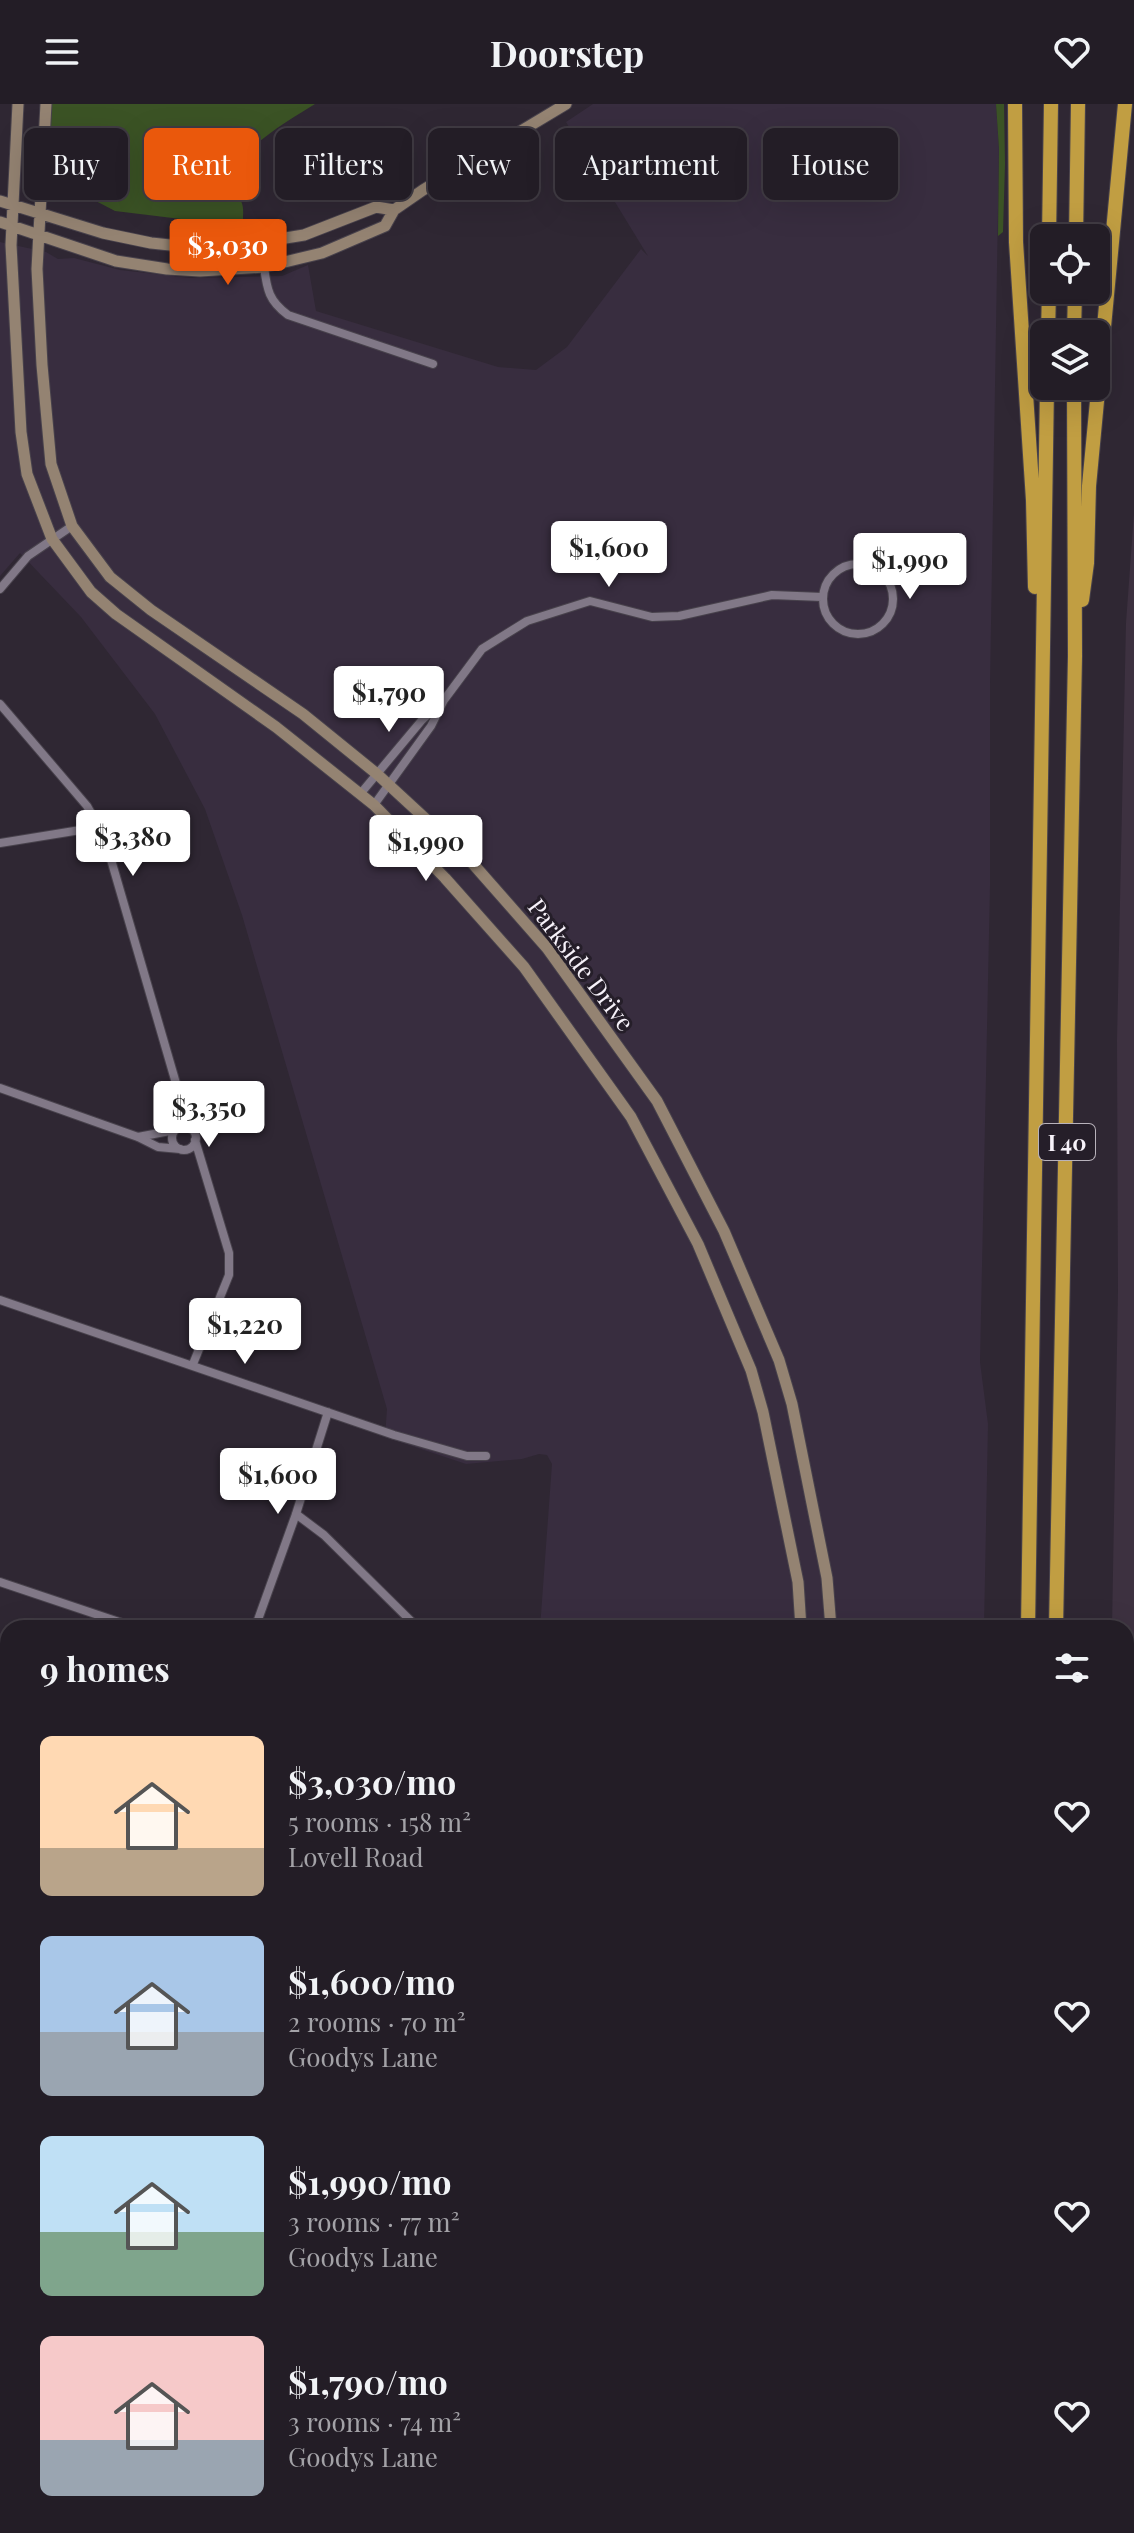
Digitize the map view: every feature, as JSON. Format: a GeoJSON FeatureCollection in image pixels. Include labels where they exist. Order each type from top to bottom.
{"type":"FeatureCollection","features":[{"type":"Feature","properties":{"kind":"highway"},"geometry":{"type":"LineString","coordinates":[[1015,104],[1016,242],[1033,500],[1036,647],[1041,687]]}},
{"type":"Feature","properties":{"kind":"highway"},"geometry":{"type":"LineString","coordinates":[[1049,224],[1051,104]]}},
{"type":"Feature","properties":{"kind":"highway"},"geometry":{"type":"LineString","coordinates":[[1076,224],[1078,104]]}},
{"type":"Feature","properties":{"kind":"highway"},"geometry":{"type":"LineString","coordinates":[[1075,656],[1087,563],[1089,486],[1125,104]]}},
{"type":"Feature","properties":{"kind":"highway","name":"I 40"},"geometry":{"type":"LineString","coordinates":[[1028,1620],[1047,400]]}},
{"type":"Feature","properties":{"kind":"highway","name":"I 40"},"geometry":{"type":"LineString","coordinates":[[1056,1620],[1075,656],[1074,400]]}},
{"type":"Feature","properties":{"kind":"highway"},"geometry":{"type":"LineString","coordinates":[[1060,1477],[1065,1620]]}},
{"type":"Feature","properties":{"kind":"street","name":"Parkside Drive"},"geometry":{"type":"LineString","coordinates":[[18,104],[13,205],[6,224],[21,432],[27,474],[52,539],[83,582],[116,614],[276,727],[374,805],[445,878],[524,967],[631,1117],[698,1244],[751,1370],[763,1412],[798,1582],[800,1620]]}},
{"type":"Feature","properties":{"kind":"street","name":"Parkside Drive"},"geometry":{"type":"LineString","coordinates":[[46,104],[37,269],[46,422],[51,464],[72,526],[117,583],[151,610],[291,704],[377,774],[467,857],[547,948],[657,1101],[724,1231],[779,1360],[792,1404],[827,1578],[830,1620]]}},
{"type":"Feature","properties":{"kind":"street"},"geometry":{"type":"LineString","coordinates":[[6,224],[116,261],[200,271],[264,267],[322,253],[385,226],[394,210],[566,104]]}},
{"type":"Feature","properties":{"kind":"street"},"geometry":{"type":"LineString","coordinates":[[0,201],[103,233],[173,246],[220,247],[263,242],[304,235],[376,207],[394,210]]}},
{"type":"Feature","properties":{"kind":"street"},"geometry":{"type":"LineString","coordinates":[[263,242],[267,291],[274,305],[288,315],[433,364]]}},
{"type":"Feature","properties":{"kind":"street"},"geometry":{"type":"LineString","coordinates":[[21,432],[46,422]]}},
{"type":"Feature","properties":{"kind":"street"},"geometry":{"type":"LineString","coordinates":[[0,589],[28,556],[72,526]]}},
{"type":"Feature","properties":{"kind":"street"},"geometry":{"type":"LineString","coordinates":[[853,563],[877,568],[886,577],[894,598],[887,620],[875,630],[858,635],[846,633],[829,619],[822,597],[832,575],[853,563]]}},
{"type":"Feature","properties":{"kind":"street"},"geometry":{"type":"LineString","coordinates":[[374,805],[482,649],[527,621],[590,601],[652,617],[679,616],[772,595],[822,597]]}},
{"type":"Feature","properties":{"kind":"street"},"geometry":{"type":"LineString","coordinates":[[361,793],[422,720],[444,700]]}},
{"type":"Feature","properties":{"kind":"street"},"geometry":{"type":"LineString","coordinates":[[0,704],[87,806],[99,827],[229,1253],[229,1275],[193,1364]]}},
{"type":"Feature","properties":{"kind":"street"},"geometry":{"type":"LineString","coordinates":[[0,843],[99,827]]}},
{"type":"Feature","properties":{"kind":"street"},"geometry":{"type":"LineString","coordinates":[[0,1088],[158,1147],[182,1150],[191,1148],[195,1140]]}},
{"type":"Feature","properties":{"kind":"street"},"geometry":{"type":"LineString","coordinates":[[180,1097],[177,1128],[172,1141],[202,1168]]}},
{"type":"Feature","properties":{"kind":"street"},"geometry":{"type":"LineString","coordinates":[[138,1137],[186,1126],[191,1129]]}},
{"type":"Feature","properties":{"kind":"street"},"geometry":{"type":"LineString","coordinates":[[0,1300],[328,1412],[467,1456],[486,1456]]}},
{"type":"Feature","properties":{"kind":"street"},"geometry":{"type":"LineString","coordinates":[[258,1620],[328,1412]]}},
{"type":"Feature","properties":{"kind":"street"},"geometry":{"type":"LineString","coordinates":[[296,1514],[324,1535],[410,1620]]}},
{"type":"Feature","properties":{"kind":"street"},"geometry":{"type":"LineString","coordinates":[[0,1582],[113,1620]]}},
{"type":"Feature","properties":{"kind":"shaded area"},"geometry":{"type":"Polygon","coordinates":[[[593,104],[996,104],[999,149],[990,684],[990,886],[980,1362],[988,1424],[984,1620],[541,1620],[552,1464],[547,1455],[539,1454],[522,1459],[466,1464],[385,1437],[387,1409],[242,915],[205,809],[155,714],[81,617],[20,553],[0,576],[0,242],[46,252],[58,259],[74,258],[120,270],[191,278],[282,276],[308,265],[316,311],[498,367],[536,370],[567,347],[641,249],[648,256],[614,200],[747,200],[747,128],[570,128],[566,122],[593,104]]]}},
{"type":"Feature","properties":{"kind":"shaded area"},"geometry":{"type":"Polygon","coordinates":[[[1134,513],[1134,1620],[1112,1620],[1118,1291],[1117,1041],[1126,623],[1134,513]]]}},
{"type":"Feature","properties":{"kind":"green space"},"geometry":{"type":"Polygon","coordinates":[[[51,104],[315,104],[275,128],[259,142],[259,128],[144,128],[144,200],[240,200],[243,219],[237,223],[222,224],[115,211],[94,200],[128,200],[128,128],[50,128],[51,104]]]}},
{"type":"Feature","properties":{"kind":"green space"},"geometry":{"type":"Polygon","coordinates":[[[996,104],[1004,104],[1005,164],[1003,232],[998,236],[999,149],[996,104]]]}}]}
